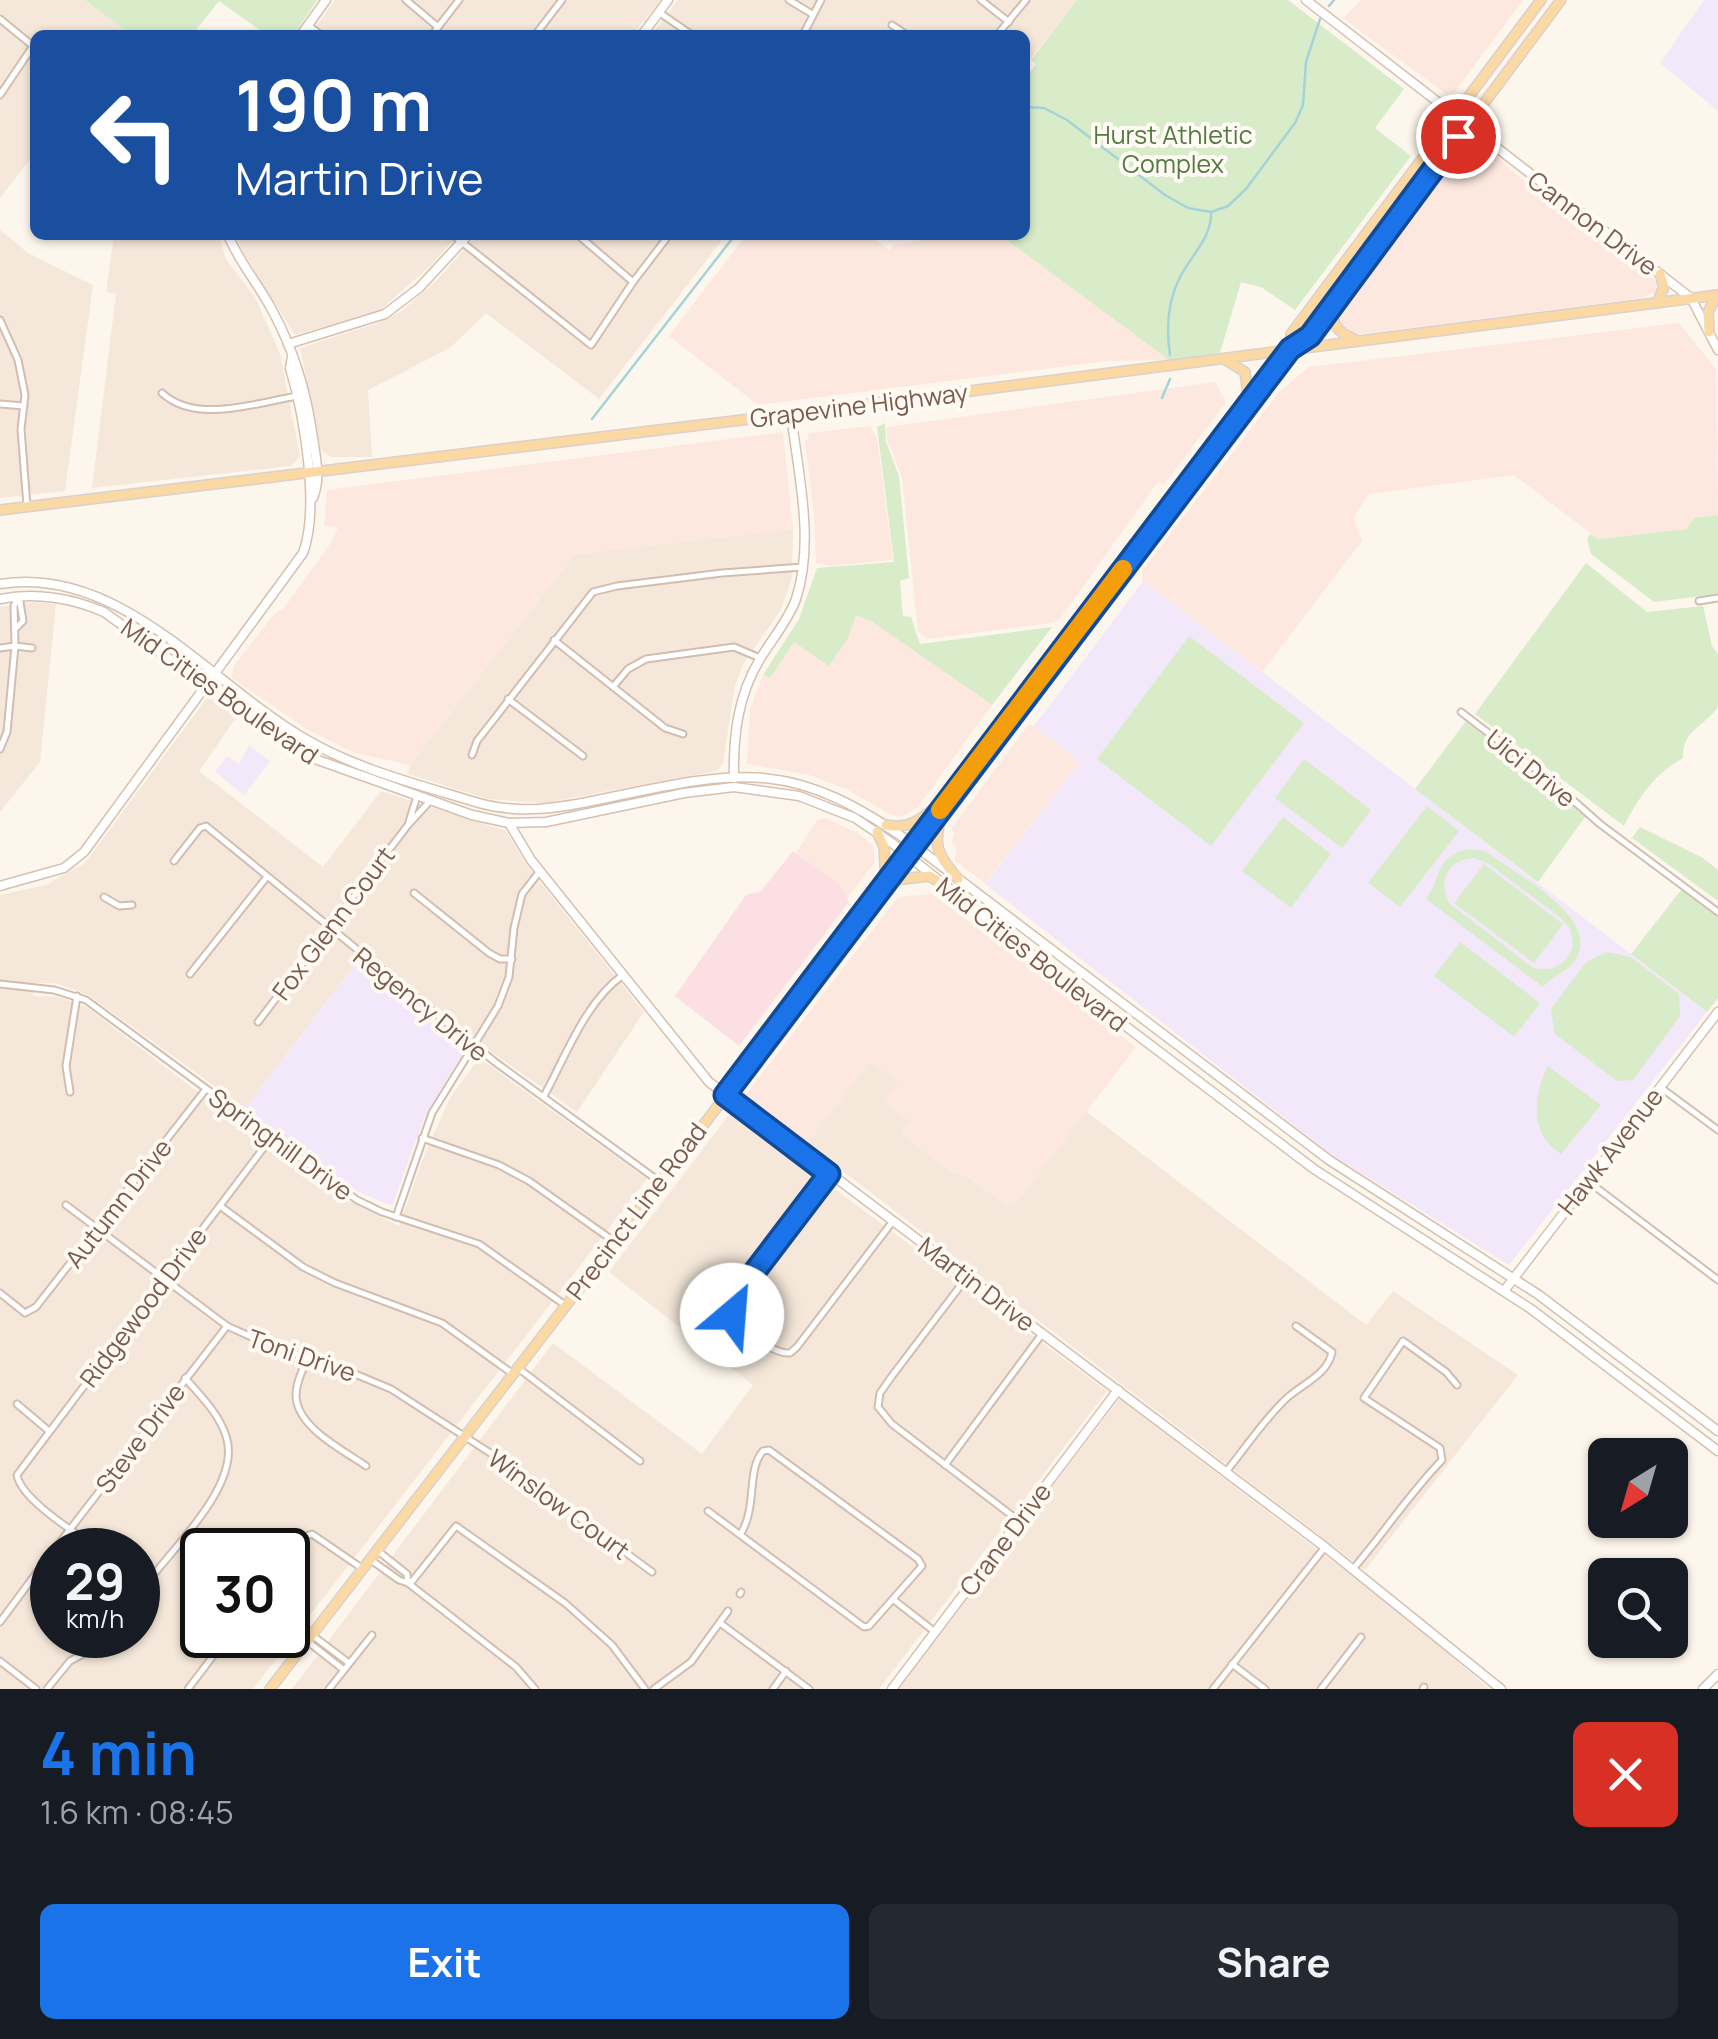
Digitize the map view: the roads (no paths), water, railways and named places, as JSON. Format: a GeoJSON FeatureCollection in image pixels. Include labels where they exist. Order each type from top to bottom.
{"type":"FeatureCollection","features":[{"type":"Feature","properties":{"kind":"main road"},"geometry":{"type":"LineString","coordinates":[[304,30],[326,0]]}},
{"type":"Feature","properties":{"kind":"main road"},"geometry":{"type":"LineString","coordinates":[[646,30],[668,0]]}},
{"type":"Feature","properties":{"kind":"main road","name":"Cannon Drive"},"geometry":{"type":"LineString","coordinates":[[1306,0],[1691,298]]}},
{"type":"Feature","properties":{"kind":"main road","name":"Precinct Line Road"},"geometry":{"type":"LineString","coordinates":[[1290,349],[1291,334],[1541,0]]}},
{"type":"Feature","properties":{"kind":"main road","name":"Precinct Line Road"},"geometry":{"type":"LineString","coordinates":[[310,1638],[615,1242],[1290,349],[1310,336],[1333,306],[1561,0]]}},
{"type":"Feature","properties":{"kind":"main road"},"geometry":{"type":"LineString","coordinates":[[1392,224],[1389,218],[1399,199],[1398,192]]}},
{"type":"Feature","properties":{"kind":"main road"},"geometry":{"type":"LineString","coordinates":[[1367,260],[1383,226],[1381,216]]}},
{"type":"Feature","properties":{"kind":"main road"},"geometry":{"type":"LineString","coordinates":[[0,886],[76,861],[303,553],[309,533],[313,473],[302,395],[290,368],[288,344],[230,240]]}},
{"type":"Feature","properties":{"kind":"main road"},"geometry":{"type":"LineString","coordinates":[[288,344],[386,314],[419,288],[462,240]]}},
{"type":"Feature","properties":{"kind":"main road"},"geometry":{"type":"LineString","coordinates":[[1658,303],[1664,287],[1660,274]]}},
{"type":"Feature","properties":{"kind":"main road"},"geometry":{"type":"LineString","coordinates":[[1709,332],[1710,304],[1717,295]]}},
{"type":"Feature","properties":{"kind":"main road","name":"Grapevine Highway"},"geometry":{"type":"LineString","coordinates":[[0,510],[791,414],[1717,295]]}},
{"type":"Feature","properties":{"kind":"main road"},"geometry":{"type":"LineString","coordinates":[[1691,298],[1718,350]]}},
{"type":"Feature","properties":{"kind":"main road"},"geometry":{"type":"LineString","coordinates":[[1333,306],[1333,323],[1342,334],[1366,340]]}},
{"type":"Feature","properties":{"kind":"main road"},"geometry":{"type":"LineString","coordinates":[[1222,358],[1244,372],[1249,403]]}},
{"type":"Feature","properties":{"kind":"main road"},"geometry":{"type":"LineString","coordinates":[[734,787],[740,702],[760,658],[790,611],[803,566],[805,543],[791,414]]}},
{"type":"Feature","properties":{"kind":"main road","name":"Mid Cities Boulevard"},"geometry":{"type":"LineString","coordinates":[[0,584],[43,581],[69,585],[114,602],[321,748],[476,803],[510,811],[554,808],[683,780],[734,776],[782,779],[850,803],[936,880],[1209,1090],[1334,1182],[1568,1336],[1718,1451]]}},
{"type":"Feature","properties":{"kind":"main road"},"geometry":{"type":"LineString","coordinates":[[16,582],[19,596]]}},
{"type":"Feature","properties":{"kind":"main road","name":"Mid Cities Boulevard"},"geometry":{"type":"LineString","coordinates":[[0,600],[34,596],[86,605],[134,631],[314,759],[430,801],[509,823],[546,822],[684,793],[734,787],[777,790],[820,802],[881,828],[914,845],[1342,1169],[1593,1334],[1718,1430]]}},
{"type":"Feature","properties":{"kind":"main road"},"geometry":{"type":"LineString","coordinates":[[134,631],[141,621]]}},
{"type":"Feature","properties":{"kind":"main road"},"geometry":{"type":"LineString","coordinates":[[314,759],[321,748]]}},
{"type":"Feature","properties":{"kind":"main road"},"geometry":{"type":"LineString","coordinates":[[936,880],[929,876],[886,881],[881,828],[917,823],[951,796]]}},
{"type":"Feature","properties":{"kind":"main road"},"geometry":{"type":"LineString","coordinates":[[820,802],[832,806],[850,803]]}},
{"type":"Feature","properties":{"kind":"main road"},"geometry":{"type":"LineString","coordinates":[[942,807],[936,847],[958,879]]}},
{"type":"Feature","properties":{"kind":"main road"},"geometry":{"type":"LineString","coordinates":[[509,823],[520,816],[545,814],[554,808]]}},
{"type":"Feature","properties":{"kind":"main road","name":"Martin Drive"},"geometry":{"type":"LineString","coordinates":[[509,823],[540,870],[705,1078],[1353,1569],[1501,1689]]}},
{"type":"Feature","properties":{"kind":"main road"},"geometry":{"type":"LineString","coordinates":[[1049,968],[1056,953]]}},
{"type":"Feature","properties":{"kind":"main road"},"geometry":{"type":"LineString","coordinates":[[1049,968],[1064,960]]}},
{"type":"Feature","properties":{"kind":"main road","name":"Hawk Avenue"},"geometry":{"type":"LineString","coordinates":[[1504,1291],[1718,1012]]}},
{"type":"Feature","properties":{"kind":"main road"},"geometry":{"type":"LineString","coordinates":[[1209,1069],[1209,1090]]}},
{"type":"Feature","properties":{"kind":"main road"},"geometry":{"type":"LineString","coordinates":[[1334,1182],[1342,1169]]}},
{"type":"Feature","properties":{"kind":"main road","name":"Crane Drive"},"geometry":{"type":"LineString","coordinates":[[898,1687],[935,1632],[1118,1390]]}},
{"type":"Feature","properties":{"kind":"main road","name":"Precinct Line Road"},"geometry":{"type":"LineString","coordinates":[[270,1689],[294,1658]]}},
{"type":"Feature","properties":{"kind":"main road"},"geometry":{"type":"LineString","coordinates":[[1703,1689],[1718,1674]]}},
{"type":"Feature","properties":{"kind":"street"},"geometry":{"type":"LineString","coordinates":[[406,0],[438,27]]}},
{"type":"Feature","properties":{"kind":"street"},"geometry":{"type":"LineString","coordinates":[[436,30],[459,0]]}},
{"type":"Feature","properties":{"kind":"street"},"geometry":{"type":"LineString","coordinates":[[539,30],[562,0]]}},
{"type":"Feature","properties":{"kind":"street"},"geometry":{"type":"LineString","coordinates":[[789,0],[813,15]]}},
{"type":"Feature","properties":{"kind":"street"},"geometry":{"type":"LineString","coordinates":[[806,30],[820,0]]}},
{"type":"Feature","properties":{"kind":"street"},"geometry":{"type":"LineString","coordinates":[[981,0],[1008,22]]}},
{"type":"Feature","properties":{"kind":"street"},"geometry":{"type":"LineString","coordinates":[[1001,30],[1026,0]]}},
{"type":"Feature","properties":{"kind":"street"},"geometry":{"type":"LineString","coordinates":[[660,12],[685,30]]}},
{"type":"Feature","properties":{"kind":"street"},"geometry":{"type":"LineString","coordinates":[[0,19],[30,44]]}},
{"type":"Feature","properties":{"kind":"street"},"geometry":{"type":"LineString","coordinates":[[308,25],[314,30]]}},
{"type":"Feature","properties":{"kind":"street"},"geometry":{"type":"LineString","coordinates":[[892,25],[900,30]]}},
{"type":"Feature","properties":{"kind":"street"},"geometry":{"type":"LineString","coordinates":[[0,95],[30,49]]}},
{"type":"Feature","properties":{"kind":"street"},"geometry":{"type":"LineString","coordinates":[[466,240],[592,345],[664,240]]}},
{"type":"Feature","properties":{"kind":"street"},"geometry":{"type":"LineString","coordinates":[[584,240],[633,282]]}},
{"type":"Feature","properties":{"kind":"street"},"geometry":{"type":"LineString","coordinates":[[0,320],[22,373],[26,506]]}},
{"type":"Feature","properties":{"kind":"street"},"geometry":{"type":"LineString","coordinates":[[162,393],[174,403],[200,409],[302,395]]}},
{"type":"Feature","properties":{"kind":"street"},"geometry":{"type":"LineString","coordinates":[[0,404],[24,406]]}},
{"type":"Feature","properties":{"kind":"street"},"geometry":{"type":"LineString","coordinates":[[472,755],[477,740],[593,592],[803,566]]}},
{"type":"Feature","properties":{"kind":"street"},"geometry":{"type":"LineString","coordinates":[[0,748],[9,720],[14,606],[19,596]]}},
{"type":"Feature","properties":{"kind":"street"},"geometry":{"type":"LineString","coordinates":[[1699,601],[1718,598]]}},
{"type":"Feature","properties":{"kind":"street"},"geometry":{"type":"LineString","coordinates":[[554,640],[666,728],[684,734]]}},
{"type":"Feature","properties":{"kind":"street"},"geometry":{"type":"LineString","coordinates":[[613,686],[633,665],[646,659],[734,647],[760,658]]}},
{"type":"Feature","properties":{"kind":"street"},"geometry":{"type":"LineString","coordinates":[[0,648],[32,648]]}},
{"type":"Feature","properties":{"kind":"street"},"geometry":{"type":"LineString","coordinates":[[508,700],[583,756]]}},
{"type":"Feature","properties":{"kind":"street","name":"Uici Drive"},"geometry":{"type":"LineString","coordinates":[[1461,712],[1600,824],[1718,912]]}},
{"type":"Feature","properties":{"kind":"street","name":"Fox Glenn Court"},"geometry":{"type":"LineString","coordinates":[[408,825],[416,796]]}},
{"type":"Feature","properties":{"kind":"street","name":"Fox Glenn Court"},"geometry":{"type":"LineString","coordinates":[[258,1022],[430,801]]}},
{"type":"Feature","properties":{"kind":"street","name":"Regency Drive"},"geometry":{"type":"LineString","coordinates":[[174,861],[192,836],[206,826],[474,1046],[660,1182]]}},
{"type":"Feature","properties":{"kind":"street"},"geometry":{"type":"LineString","coordinates":[[396,1217],[437,1103],[498,1006],[512,959],[522,894],[540,870]]}},
{"type":"Feature","properties":{"kind":"street"},"geometry":{"type":"LineString","coordinates":[[190,974],[266,878]]}},
{"type":"Feature","properties":{"kind":"street"},"geometry":{"type":"LineString","coordinates":[[414,893],[490,953],[512,959]]}},
{"type":"Feature","properties":{"kind":"street"},"geometry":{"type":"LineString","coordinates":[[104,897],[119,906],[132,905]]}},
{"type":"Feature","properties":{"kind":"street"},"geometry":{"type":"LineString","coordinates":[[544,1097],[596,1002],[608,985],[623,974]]}},
{"type":"Feature","properties":{"kind":"street","name":"Springhill Drive"},"geometry":{"type":"LineString","coordinates":[[0,984],[76,996],[357,1200],[479,1244],[565,1305]]}},
{"type":"Feature","properties":{"kind":"street"},"geometry":{"type":"LineString","coordinates":[[70,1092],[66,1066],[76,996]]}},
{"type":"Feature","properties":{"kind":"street"},"geometry":{"type":"LineString","coordinates":[[1660,1086],[1718,1130]]}},
{"type":"Feature","properties":{"kind":"street","name":"Autumn Drive"},"geometry":{"type":"LineString","coordinates":[[0,1293],[28,1314],[36,1307],[206,1089]]}},
{"type":"Feature","properties":{"kind":"street","name":"Ridgewood Drive"},"geometry":{"type":"LineString","coordinates":[[70,1528],[27,1494],[16,1477],[271,1138]]}},
{"type":"Feature","properties":{"kind":"street"},"geometry":{"type":"LineString","coordinates":[[422,1138],[499,1165],[615,1242]]}},
{"type":"Feature","properties":{"kind":"street"},"geometry":{"type":"LineString","coordinates":[[829,1174],[731,1308],[737,1321],[777,1352],[790,1353],[893,1221]]}},
{"type":"Feature","properties":{"kind":"street"},"geometry":{"type":"LineString","coordinates":[[1587,1180],[1718,1280]]}},
{"type":"Feature","properties":{"kind":"street","name":"Toni Drive"},"geometry":{"type":"LineString","coordinates":[[66,1204],[226,1326],[392,1389],[465,1437]]}},
{"type":"Feature","properties":{"kind":"street"},"geometry":{"type":"LineString","coordinates":[[220,1206],[303,1267],[334,1283],[442,1323],[640,1461]]}},
{"type":"Feature","properties":{"kind":"street"},"geometry":{"type":"LineString","coordinates":[[967,1277],[892,1376],[879,1400],[882,1414],[1018,1521]]}},
{"type":"Feature","properties":{"kind":"street","name":"Steve Drive"},"geometry":{"type":"LineString","coordinates":[[70,1528],[226,1326]]}},
{"type":"Feature","properties":{"kind":"street"},"geometry":{"type":"LineString","coordinates":[[1226,1472],[1288,1396],[1315,1378],[1332,1358],[1332,1352],[1296,1326]]}},
{"type":"Feature","properties":{"kind":"street"},"geometry":{"type":"LineString","coordinates":[[945,1464],[1042,1333]]}},
{"type":"Feature","properties":{"kind":"street"},"geometry":{"type":"LineString","coordinates":[[1353,1569],[1407,1497],[1442,1460],[1440,1448],[1364,1398],[1403,1341],[1457,1384]]}},
{"type":"Feature","properties":{"kind":"street"},"geometry":{"type":"LineString","coordinates":[[308,1357],[296,1396],[300,1413],[366,1466]]}},
{"type":"Feature","properties":{"kind":"street"},"geometry":{"type":"LineString","coordinates":[[160,1566],[217,1492],[227,1471],[226,1436],[218,1418],[186,1378]]}},
{"type":"Feature","properties":{"kind":"street"},"geometry":{"type":"LineString","coordinates":[[17,1404],[49,1431]]}},
{"type":"Feature","properties":{"kind":"street","name":"Winslow Court"},"geometry":{"type":"LineString","coordinates":[[465,1437],[652,1572]]}},
{"type":"Feature","properties":{"kind":"street"},"geometry":{"type":"LineString","coordinates":[[708,1511],[859,1625],[868,1628],[922,1566],[918,1559],[775,1453],[765,1450],[756,1461],[751,1510],[740,1535]]}},
{"type":"Feature","properties":{"kind":"street"},"geometry":{"type":"LineString","coordinates":[[409,1583],[456,1526],[565,1603],[612,1646],[646,1689]]}},
{"type":"Feature","properties":{"kind":"street"},"geometry":{"type":"LineString","coordinates":[[310,1535],[363,1569]]}},
{"type":"Feature","properties":{"kind":"street"},"geometry":{"type":"LineString","coordinates":[[1213,1689],[1325,1548]]}},
{"type":"Feature","properties":{"kind":"street"},"geometry":{"type":"LineString","coordinates":[[374,1556],[399,1580],[409,1583],[516,1667],[535,1689]]}},
{"type":"Feature","properties":{"kind":"street","name":"Steve Drive"},"geometry":{"type":"LineString","coordinates":[[0,1622],[30,1582]]}},
{"type":"Feature","properties":{"kind":"street"},"geometry":{"type":"LineString","coordinates":[[893,1600],[935,1632]]}},
{"type":"Feature","properties":{"kind":"street"},"geometry":{"type":"LineString","coordinates":[[654,1689],[691,1662],[728,1611]]}},
{"type":"Feature","properties":{"kind":"street"},"geometry":{"type":"LineString","coordinates":[[720,1623],[809,1689]]}},
{"type":"Feature","properties":{"kind":"street"},"geometry":{"type":"LineString","coordinates":[[330,1689],[372,1635]]}},
{"type":"Feature","properties":{"kind":"street"},"geometry":{"type":"LineString","coordinates":[[1321,1689],[1361,1637]]}},
{"type":"Feature","properties":{"kind":"street"},"geometry":{"type":"LineString","coordinates":[[310,1638],[346,1667]]}},
{"type":"Feature","properties":{"kind":"street"},"geometry":{"type":"LineString","coordinates":[[47,1689],[76,1658]]}},
{"type":"Feature","properties":{"kind":"street"},"geometry":{"type":"LineString","coordinates":[[188,1689],[212,1658]]}},
{"type":"Feature","properties":{"kind":"street"},"geometry":{"type":"LineString","coordinates":[[0,1661],[36,1689]]}},
{"type":"Feature","properties":{"kind":"street"},"geometry":{"type":"LineString","coordinates":[[1232,1664],[1265,1689]]}},
{"type":"Feature","properties":{"kind":"street"},"geometry":{"type":"LineString","coordinates":[[773,1689],[786,1671]]}},
{"type":"Feature","properties":{"kind":"waterway"},"geometry":{"type":"LineString","coordinates":[[1329,6],[1334,0]]}},
{"type":"Feature","properties":{"kind":"waterway"},"geometry":{"type":"LineString","coordinates":[[1030,107],[1044,108],[1067,120],[1165,195],[1188,208],[1211,212],[1228,206],[1246,189],[1295,123],[1303,105],[1306,62],[1320,19]]}},
{"type":"Feature","properties":{"kind":"waterway"},"geometry":{"type":"LineString","coordinates":[[1170,355],[1168,325],[1172,296],[1205,238],[1211,213]]}},
{"type":"Feature","properties":{"kind":"waterway"},"geometry":{"type":"LineString","coordinates":[[592,419],[731,240]]}},
{"type":"Feature","properties":{"kind":"waterway"},"geometry":{"type":"LineString","coordinates":[[1162,398],[1170,379]]}},
{"type":"Feature","properties":{"kind":"park label","name":"Hurst Athletic Complex"},"geometry":{"type":"Point","coordinates":[1173,148]}}]}
